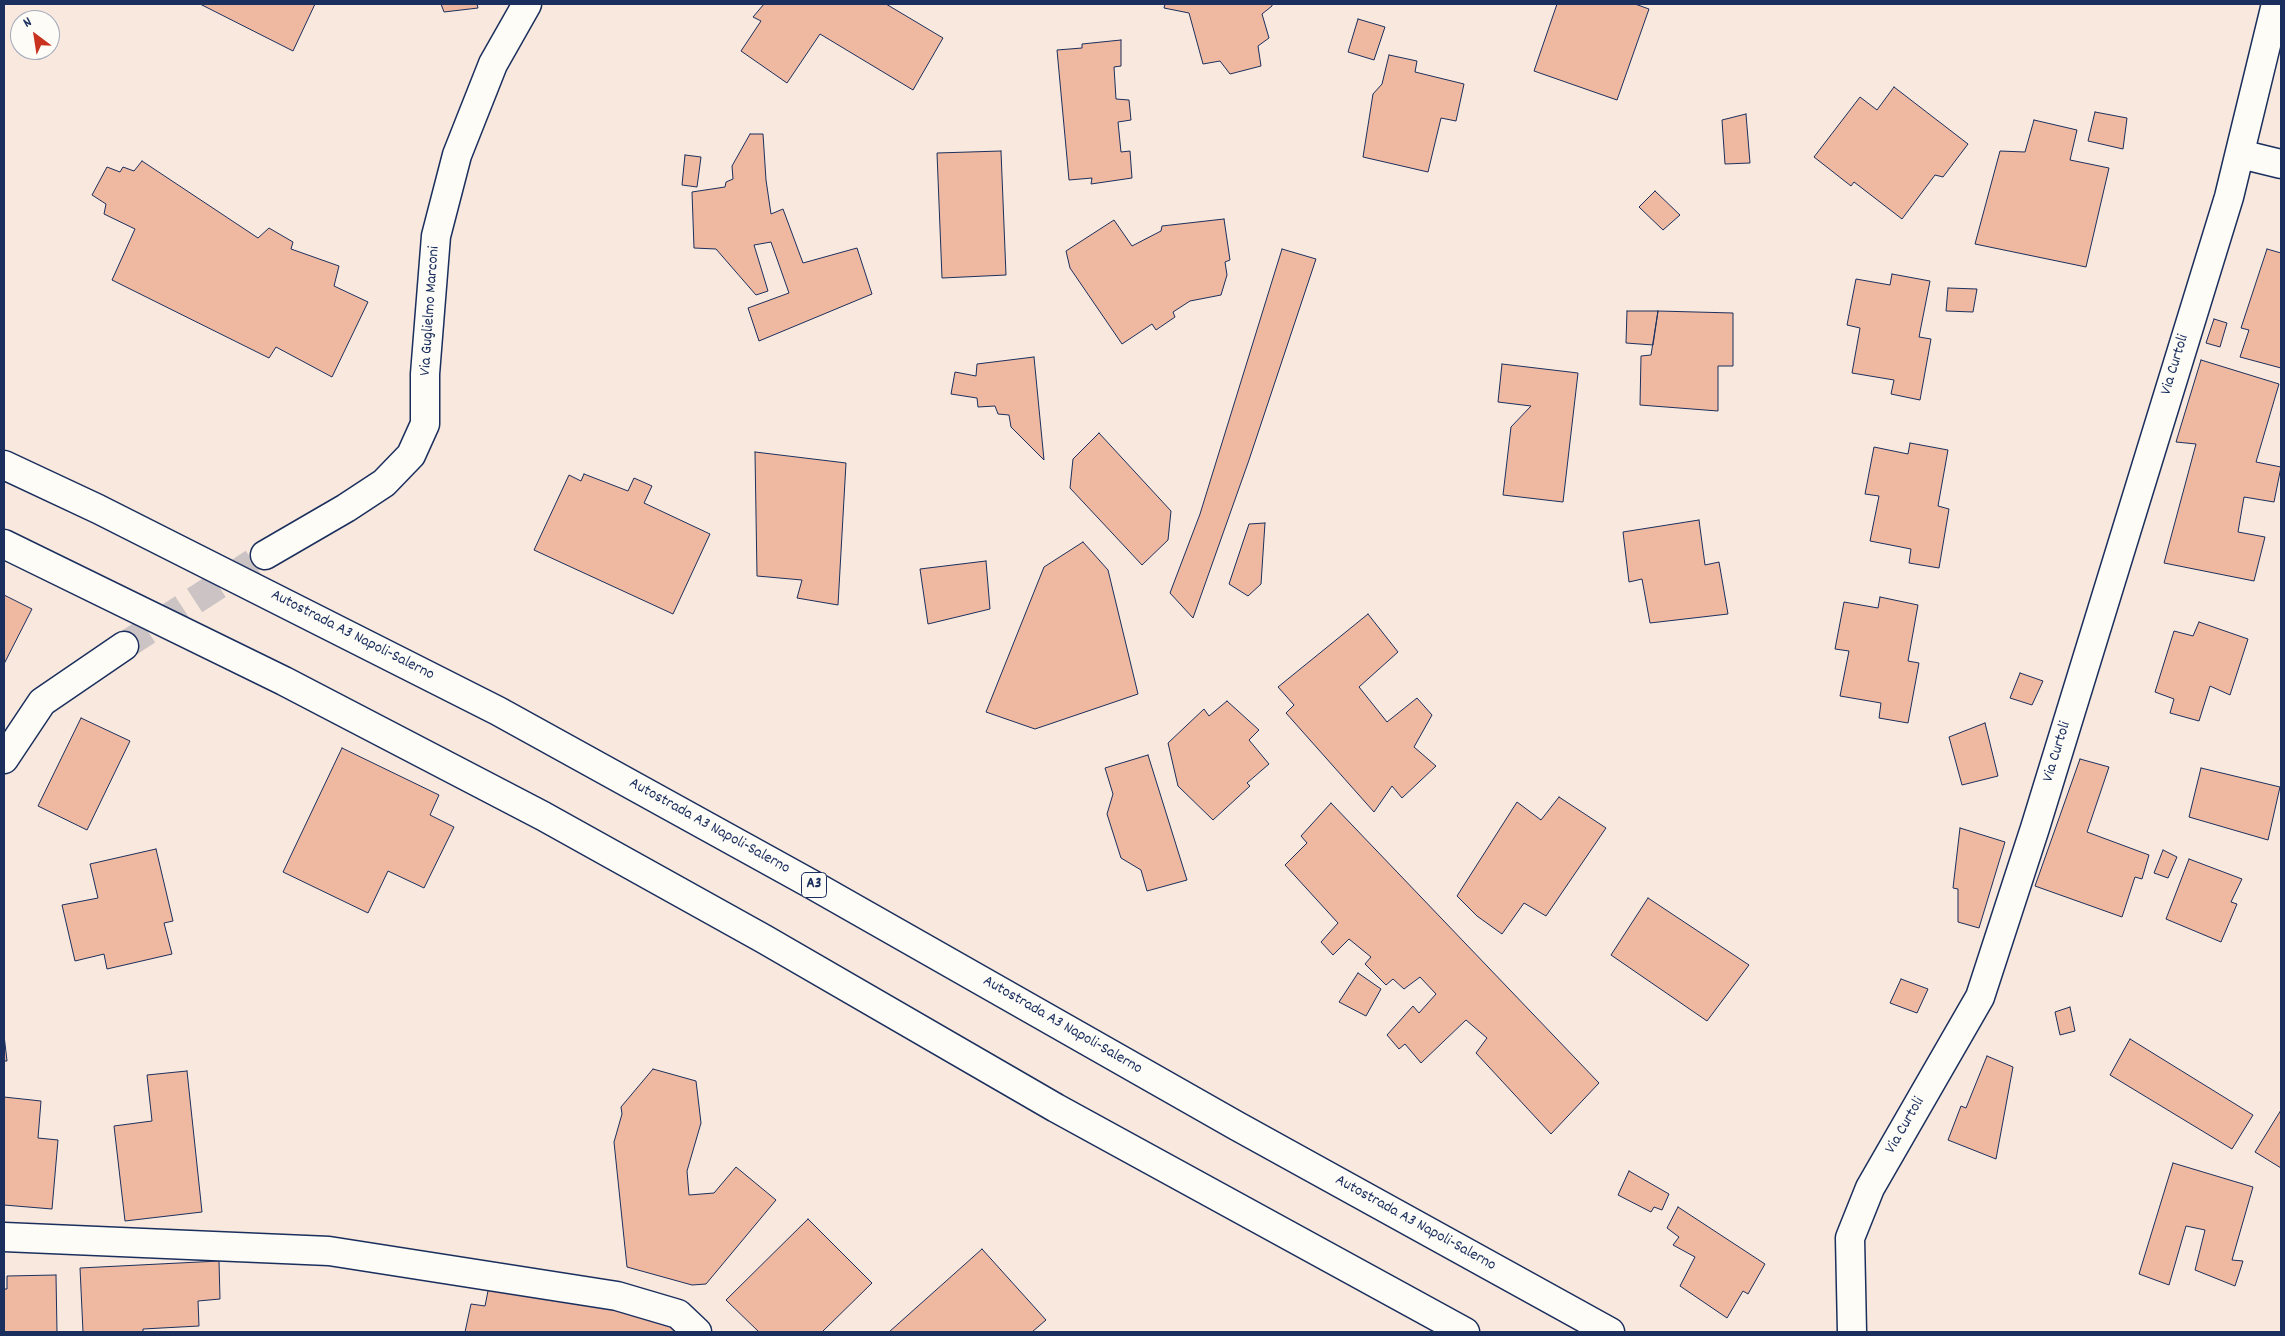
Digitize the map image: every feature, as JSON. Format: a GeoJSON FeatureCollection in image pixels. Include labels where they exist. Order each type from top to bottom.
{"type":"FeatureCollection","features":[{"type":"Feature","properties":{"kind":"main road","name":"Via Guglielmo Marconi"},"geometry":{"type":"LineString","coordinates":[[266,555],[346,508],[384,482],[411,455],[425,424],[425,374],[436,236],[457,154],[493,64],[526,4]]}},
{"type":"Feature","properties":{"kind":"main road","name":"Via Curtoli"},"geometry":{"type":"LineString","coordinates":[[1852,1332],[1850,1238],[1870,1188],[1980,997],[2035,828],[2229,197],[2276,4]]}},
{"type":"Feature","properties":{"kind":"main road"},"geometry":{"type":"LineString","coordinates":[[2240,154],[2281,164]]}},
{"type":"Feature","properties":{"kind":"main road","name":"Autostrada A3 Napoli-Salerno"},"geometry":{"type":"LineString","coordinates":[[4,465],[98,509],[498,711],[830,894],[1237,1126],[1610,1332]]}},
{"type":"Feature","properties":{"kind":"main road"},"geometry":{"type":"LineString","coordinates":[[4,544],[284,681],[543,816],[764,939],[1056,1108],[1465,1332]]}},
{"type":"Feature","properties":{"kind":"main road"},"geometry":{"type":"LineString","coordinates":[[4,759],[42,702],[124,646]]}},
{"type":"Feature","properties":{"kind":"main road"},"geometry":{"type":"LineString","coordinates":[[4,1237],[329,1251],[617,1296],[678,1314],[697,1332]]}},
{"type":"Feature","properties":{"kind":"building"},"geometry":{"type":"Polygon","coordinates":[[[200,4],[315,4],[293,51],[200,4]]]}},
{"type":"Feature","properties":{"kind":"building"},"geometry":{"type":"Polygon","coordinates":[[[441,4],[477,4],[478,8],[444,12],[441,4]]]}},
{"type":"Feature","properties":{"kind":"building"},"geometry":{"type":"Polygon","coordinates":[[[764,4],[886,4],[943,38],[913,90],[820,34],[787,83],[741,51],[761,21],[753,17],[764,4]]]}},
{"type":"Feature","properties":{"kind":"building"},"geometry":{"type":"Polygon","coordinates":[[[1165,4],[1272,4],[1262,14],[1269,38],[1258,46],[1261,66],[1230,74],[1220,61],[1203,64],[1189,13],[1164,8],[1165,4]]]}},
{"type":"Feature","properties":{"kind":"building"},"geometry":{"type":"Polygon","coordinates":[[[1557,4],[1635,4],[1649,9],[1617,100],[1534,71],[1557,4]]]}},
{"type":"Feature","properties":{"kind":"building"},"geometry":{"type":"Polygon","coordinates":[[[1358,19],[1385,27],[1374,60],[1348,52],[1358,19]]]}},
{"type":"Feature","properties":{"kind":"building"},"geometry":{"type":"Polygon","coordinates":[[[1121,40],[1121,66],[1114,67],[1116,99],[1129,100],[1131,120],[1118,122],[1121,152],[1130,151],[1132,178],[1091,184],[1092,178],[1069,180],[1057,50],[1082,48],[1082,44],[1121,40]]]}},
{"type":"Feature","properties":{"kind":"building"},"geometry":{"type":"Polygon","coordinates":[[[1389,55],[1417,61],[1415,72],[1464,84],[1456,121],[1441,118],[1428,172],[1363,157],[1373,94],[1382,84],[1389,55]]]}},
{"type":"Feature","properties":{"kind":"building"},"geometry":{"type":"Polygon","coordinates":[[[1894,87],[1968,144],[1943,177],[1935,175],[1902,219],[1854,182],[1851,186],[1814,157],[1860,97],[1877,110],[1894,87]]]}},
{"type":"Feature","properties":{"kind":"building"},"geometry":{"type":"Polygon","coordinates":[[[2095,112],[2127,118],[2123,149],[2088,141],[2095,112]]]}},
{"type":"Feature","properties":{"kind":"building"},"geometry":{"type":"Polygon","coordinates":[[[1746,114],[1750,163],[1725,164],[1722,120],[1746,114]]]}},
{"type":"Feature","properties":{"kind":"building"},"geometry":{"type":"Polygon","coordinates":[[[2034,120],[2077,130],[2070,160],[2109,168],[2086,267],[1975,244],[2000,151],[2025,152],[2034,120]]]}},
{"type":"Feature","properties":{"kind":"building"},"geometry":{"type":"Polygon","coordinates":[[[750,134],[763,134],[766,180],[771,214],[783,209],[803,263],[857,248],[872,294],[759,341],[748,308],[789,293],[771,242],[754,245],[768,291],[756,295],[716,249],[694,248],[692,192],[725,187],[726,182],[733,179],[732,166],[750,134]]]}},
{"type":"Feature","properties":{"kind":"building"},"geometry":{"type":"Polygon","coordinates":[[[1001,151],[1006,275],[942,278],[937,153],[1001,151]]]}},
{"type":"Feature","properties":{"kind":"building"},"geometry":{"type":"Polygon","coordinates":[[[685,155],[701,157],[697,187],[682,185],[685,155]]]}},
{"type":"Feature","properties":{"kind":"building"},"geometry":{"type":"Polygon","coordinates":[[[142,161],[258,238],[269,228],[293,242],[291,249],[339,266],[334,286],[368,302],[332,377],[276,347],[269,358],[112,280],[135,229],[104,214],[106,204],[92,195],[107,167],[120,172],[123,167],[134,171],[142,161]]]}},
{"type":"Feature","properties":{"kind":"building"},"geometry":{"type":"Polygon","coordinates":[[[1655,191],[1680,215],[1663,230],[1639,207],[1655,191]]]}},
{"type":"Feature","properties":{"kind":"building"},"geometry":{"type":"Polygon","coordinates":[[[1224,219],[1230,260],[1225,262],[1227,275],[1221,295],[1190,301],[1173,312],[1175,317],[1156,330],[1152,324],[1122,344],[1070,268],[1066,251],[1114,220],[1132,246],[1161,231],[1162,226],[1224,219]]]}},
{"type":"Feature","properties":{"kind":"building"},"geometry":{"type":"Polygon","coordinates":[[[1282,249],[1316,259],[1249,460],[1193,618],[1170,593],[1200,514],[1282,249]]]}},
{"type":"Feature","properties":{"kind":"building"},"geometry":{"type":"Polygon","coordinates":[[[2267,249],[2281,253],[2281,368],[2240,357],[2249,330],[2241,328],[2267,249]]]}},
{"type":"Feature","properties":{"kind":"building"},"geometry":{"type":"Polygon","coordinates":[[[1892,274],[1930,281],[1919,337],[1931,339],[1920,400],[1891,394],[1894,380],[1852,373],[1860,328],[1847,325],[1856,279],[1890,285],[1892,274]]]}},
{"type":"Feature","properties":{"kind":"building"},"geometry":{"type":"Polygon","coordinates":[[[1948,288],[1977,289],[1973,312],[1946,311],[1948,288]]]}},
{"type":"Feature","properties":{"kind":"building"},"geometry":{"type":"Polygon","coordinates":[[[1627,311],[1658,311],[1653,345],[1626,343],[1627,311]]]}},
{"type":"Feature","properties":{"kind":"building"},"geometry":{"type":"Polygon","coordinates":[[[1658,311],[1733,313],[1733,366],[1718,366],[1718,411],[1640,405],[1641,356],[1651,355],[1658,311]]]}},
{"type":"Feature","properties":{"kind":"building"},"geometry":{"type":"Polygon","coordinates":[[[2214,319],[2227,323],[2220,347],[2206,343],[2214,319]]]}},
{"type":"Feature","properties":{"kind":"building"},"geometry":{"type":"Polygon","coordinates":[[[1034,357],[1044,460],[1011,427],[1009,415],[998,414],[995,406],[978,407],[977,398],[951,394],[955,372],[976,376],[977,364],[1034,357]]]}},
{"type":"Feature","properties":{"kind":"building"},"geometry":{"type":"Polygon","coordinates":[[[2201,360],[2279,384],[2256,462],[2281,467],[2274,502],[2244,497],[2238,532],[2265,537],[2254,581],[2164,563],[2196,444],[2176,442],[2201,360]]]}},
{"type":"Feature","properties":{"kind":"building"},"geometry":{"type":"Polygon","coordinates":[[[1502,364],[1578,373],[1563,502],[1503,495],[1511,427],[1531,406],[1498,402],[1502,364]]]}},
{"type":"Feature","properties":{"kind":"building"},"geometry":{"type":"Polygon","coordinates":[[[1099,433],[1171,511],[1168,540],[1142,565],[1070,488],[1073,459],[1099,433]]]}},
{"type":"Feature","properties":{"kind":"building"},"geometry":{"type":"Polygon","coordinates":[[[1910,443],[1948,450],[1938,506],[1949,509],[1939,568],[1909,563],[1911,549],[1870,541],[1879,496],[1865,494],[1874,447],[1908,454],[1910,443]]]}},
{"type":"Feature","properties":{"kind":"building"},"geometry":{"type":"Polygon","coordinates":[[[755,452],[846,463],[838,605],[797,598],[802,580],[757,576],[755,452]]]}},
{"type":"Feature","properties":{"kind":"building"},"geometry":{"type":"Polygon","coordinates":[[[584,474],[628,491],[634,478],[652,486],[644,503],[710,534],[673,614],[534,550],[569,475],[581,481],[584,474]]]}},
{"type":"Feature","properties":{"kind":"building"},"geometry":{"type":"Polygon","coordinates":[[[1699,520],[1705,565],[1719,562],[1728,614],[1650,623],[1642,579],[1629,582],[1623,532],[1699,520]]]}},
{"type":"Feature","properties":{"kind":"building"},"geometry":{"type":"Polygon","coordinates":[[[1265,523],[1261,584],[1248,596],[1229,584],[1249,524],[1265,523]]]}},
{"type":"Feature","properties":{"kind":"building"},"geometry":{"type":"Polygon","coordinates":[[[1083,542],[1108,570],[1138,694],[1035,729],[986,712],[1044,567],[1083,542]]]}},
{"type":"Feature","properties":{"kind":"building"},"geometry":{"type":"Polygon","coordinates":[[[986,561],[990,609],[928,624],[920,569],[986,561]]]}},
{"type":"Feature","properties":{"kind":"building"},"geometry":{"type":"Polygon","coordinates":[[[4,595],[32,609],[4,664],[4,595]]]}},
{"type":"Feature","properties":{"kind":"building"},"geometry":{"type":"Polygon","coordinates":[[[1880,597],[1918,605],[1908,661],[1919,663],[1908,723],[1879,718],[1881,703],[1840,696],[1849,651],[1835,649],[1844,602],[1878,608],[1880,597]]]}},
{"type":"Feature","properties":{"kind":"building"},"geometry":{"type":"Polygon","coordinates":[[[1368,614],[1398,652],[1359,687],[1387,722],[1417,698],[1432,715],[1414,747],[1436,766],[1402,798],[1392,786],[1374,812],[1286,713],[1294,705],[1278,687],[1368,614]]]}},
{"type":"Feature","properties":{"kind":"building"},"geometry":{"type":"Polygon","coordinates":[[[2199,622],[2248,639],[2230,695],[2210,686],[2199,721],[2170,713],[2174,699],[2155,692],[2174,631],[2193,636],[2199,622]]]}},
{"type":"Feature","properties":{"kind":"building"},"geometry":{"type":"Polygon","coordinates":[[[2020,673],[2043,681],[2032,705],[2010,698],[2020,673]]]}},
{"type":"Feature","properties":{"kind":"building"},"geometry":{"type":"Polygon","coordinates":[[[1227,701],[1259,730],[1249,740],[1269,764],[1247,783],[1250,786],[1213,820],[1178,786],[1168,743],[1204,709],[1209,716],[1227,701]]]}},
{"type":"Feature","properties":{"kind":"building"},"geometry":{"type":"Polygon","coordinates":[[[81,718],[130,741],[87,830],[38,806],[81,718]]]}},
{"type":"Feature","properties":{"kind":"building"},"geometry":{"type":"Polygon","coordinates":[[[1985,723],[1998,776],[1962,785],[1949,737],[1985,723]]]}},
{"type":"Feature","properties":{"kind":"building"},"geometry":{"type":"Polygon","coordinates":[[[342,748],[439,795],[430,815],[454,827],[424,888],[388,871],[368,913],[283,872],[342,748]]]}},
{"type":"Feature","properties":{"kind":"building"},"geometry":{"type":"Polygon","coordinates":[[[1148,755],[1187,880],[1147,891],[1141,870],[1121,858],[1107,814],[1113,794],[1105,768],[1148,755]]]}},
{"type":"Feature","properties":{"kind":"building"},"geometry":{"type":"Polygon","coordinates":[[[2080,759],[2109,767],[2087,832],[2149,855],[2142,879],[2135,877],[2122,917],[2035,886],[2080,759]]]}},
{"type":"Feature","properties":{"kind":"building"},"geometry":{"type":"Polygon","coordinates":[[[2201,768],[2280,787],[2268,840],[2189,817],[2201,768]]]}},
{"type":"Feature","properties":{"kind":"building"},"geometry":{"type":"Polygon","coordinates":[[[1559,797],[1606,828],[1546,916],[1524,903],[1502,934],[1477,916],[1457,896],[1517,802],[1541,820],[1559,797]]]}},
{"type":"Feature","properties":{"kind":"building"},"geometry":{"type":"Polygon","coordinates":[[[1331,803],[1599,1083],[1551,1134],[1476,1053],[1487,1038],[1466,1020],[1421,1063],[1405,1044],[1399,1049],[1387,1035],[1413,1006],[1419,1013],[1436,994],[1420,977],[1404,989],[1393,979],[1386,985],[1365,964],[1371,957],[1349,939],[1333,955],[1321,942],[1338,923],[1285,865],[1307,843],[1301,836],[1331,803]]]}},
{"type":"Feature","properties":{"kind":"building"},"geometry":{"type":"Polygon","coordinates":[[[1960,828],[2005,842],[1979,928],[1958,922],[1958,889],[1953,888],[1960,828]]]}},
{"type":"Feature","properties":{"kind":"building"},"geometry":{"type":"Polygon","coordinates":[[[156,849],[173,921],[164,923],[172,954],[107,969],[104,954],[75,961],[62,905],[98,898],[90,864],[156,849]]]}},
{"type":"Feature","properties":{"kind":"building"},"geometry":{"type":"Polygon","coordinates":[[[2163,850],[2177,857],[2168,878],[2154,873],[2163,850]]]}},
{"type":"Feature","properties":{"kind":"building"},"geometry":{"type":"Polygon","coordinates":[[[2189,859],[2242,879],[2231,902],[2237,904],[2221,942],[2166,919],[2189,859]]]}},
{"type":"Feature","properties":{"kind":"building"},"geometry":{"type":"Polygon","coordinates":[[[1648,898],[1749,965],[1707,1021],[1611,955],[1648,898]]]}},
{"type":"Feature","properties":{"kind":"building"},"geometry":{"type":"Polygon","coordinates":[[[1358,973],[1381,989],[1366,1016],[1339,1002],[1358,973]]]}},
{"type":"Feature","properties":{"kind":"building"},"geometry":{"type":"Polygon","coordinates":[[[1901,979],[1928,989],[1917,1013],[1890,1003],[1901,979]]]}},
{"type":"Feature","properties":{"kind":"building"},"geometry":{"type":"Polygon","coordinates":[[[2070,1007],[2075,1031],[2060,1035],[2055,1012],[2070,1007]]]}},
{"type":"Feature","properties":{"kind":"building"},"geometry":{"type":"Polygon","coordinates":[[[4,1035],[7,1061],[4,1061],[4,1035]]]}},
{"type":"Feature","properties":{"kind":"building"},"geometry":{"type":"Polygon","coordinates":[[[2130,1039],[2253,1115],[2232,1149],[2110,1075],[2130,1039]]]}},
{"type":"Feature","properties":{"kind":"building"},"geometry":{"type":"Polygon","coordinates":[[[1987,1056],[2013,1067],[1996,1159],[1948,1140],[1961,1106],[1966,1108],[1987,1056]]]}},
{"type":"Feature","properties":{"kind":"building"},"geometry":{"type":"Polygon","coordinates":[[[653,1069],[696,1081],[701,1123],[687,1171],[689,1195],[714,1193],[736,1167],[776,1200],[706,1284],[692,1285],[627,1267],[614,1142],[622,1114],[621,1107],[653,1069]]]}},
{"type":"Feature","properties":{"kind":"building"},"geometry":{"type":"Polygon","coordinates":[[[187,1071],[202,1212],[125,1221],[114,1126],[152,1121],[147,1075],[187,1071]]]}},
{"type":"Feature","properties":{"kind":"building"},"geometry":{"type":"Polygon","coordinates":[[[4,1097],[41,1101],[38,1138],[58,1140],[52,1209],[4,1205],[4,1097]]]}},
{"type":"Feature","properties":{"kind":"building"},"geometry":{"type":"Polygon","coordinates":[[[2281,1110],[2281,1168],[2255,1152],[2281,1110]]]}},
{"type":"Feature","properties":{"kind":"building"},"geometry":{"type":"Polygon","coordinates":[[[2173,1163],[2253,1187],[2232,1260],[2243,1261],[2235,1286],[2195,1270],[2205,1230],[2186,1226],[2169,1285],[2139,1274],[2173,1163]]]}},
{"type":"Feature","properties":{"kind":"building"},"geometry":{"type":"Polygon","coordinates":[[[1629,1171],[1669,1194],[1662,1210],[1654,1207],[1651,1212],[1618,1195],[1629,1171]]]}},
{"type":"Feature","properties":{"kind":"building"},"geometry":{"type":"Polygon","coordinates":[[[1678,1207],[1765,1264],[1748,1294],[1743,1291],[1727,1318],[1680,1286],[1695,1257],[1673,1245],[1679,1237],[1667,1228],[1678,1207]]]}},
{"type":"Feature","properties":{"kind":"building"},"geometry":{"type":"Polygon","coordinates":[[[808,1219],[872,1283],[822,1332],[759,1332],[726,1300],[808,1219]]]}},
{"type":"Feature","properties":{"kind":"building"},"geometry":{"type":"Polygon","coordinates":[[[982,1249],[1046,1320],[1032,1332],[889,1332],[982,1249]]]}},
{"type":"Feature","properties":{"kind":"building"},"geometry":{"type":"Polygon","coordinates":[[[219,1261],[220,1299],[198,1301],[199,1326],[143,1329],[143,1332],[83,1332],[80,1268],[219,1261]]]}},
{"type":"Feature","properties":{"kind":"building"},"geometry":{"type":"Polygon","coordinates":[[[56,1275],[57,1332],[4,1332],[4,1289],[7,1289],[7,1276],[56,1275]]]}},
{"type":"Feature","properties":{"kind":"building"},"geometry":{"type":"Polygon","coordinates":[[[489,1286],[684,1323],[682,1332],[465,1332],[471,1304],[485,1306],[489,1286]]]}},
{"type":"Feature","properties":{"kind":"tunnel"},"geometry":{"type":"LineString","coordinates":[[124,646],[265,555]]}}]}
